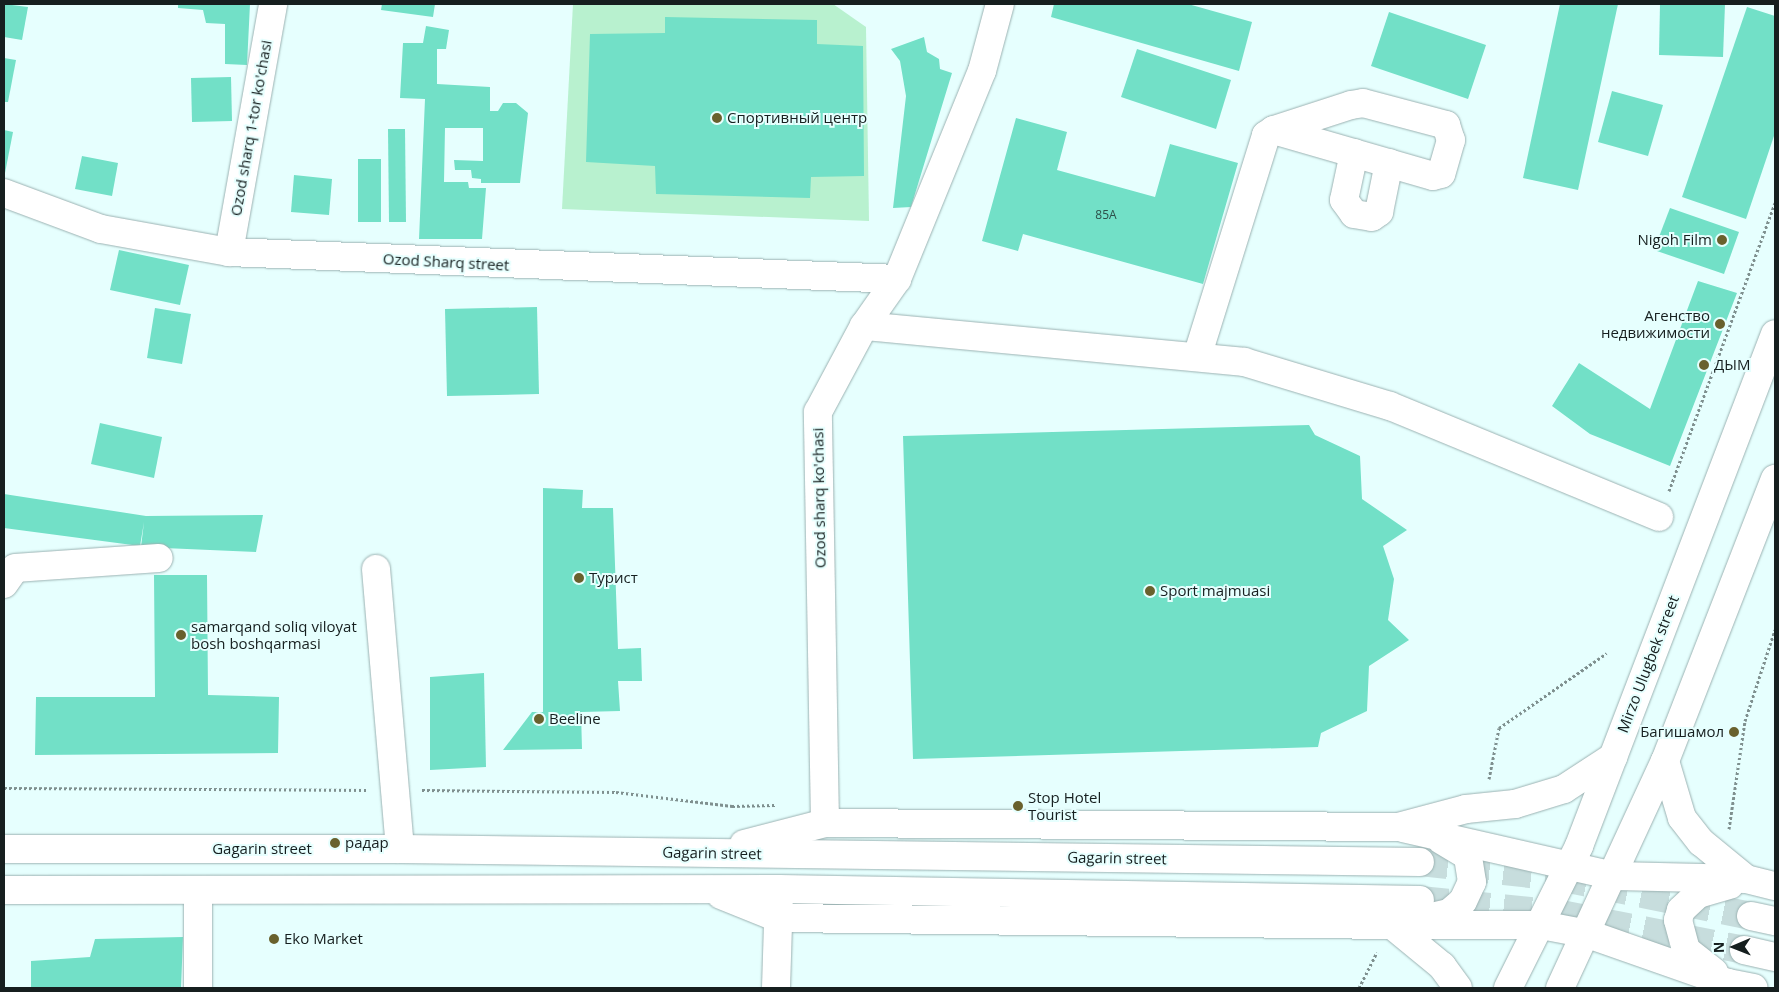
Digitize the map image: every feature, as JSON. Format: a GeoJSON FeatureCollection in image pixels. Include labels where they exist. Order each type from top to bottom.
{"type":"FeatureCollection","features":[{"type":"Feature","properties":{"kind":"main road","name":"Ozod sharq 1-tor ko'chasi"},"geometry":{"type":"LineString","coordinates":[[229,252],[272,4]]}},
{"type":"Feature","properties":{"kind":"main road","name":"Ozod sharq ko'chasi"},"geometry":{"type":"LineString","coordinates":[[825,823],[818,412],[864,326],[897,279],[982,71],[1000,4]]}},
{"type":"Feature","properties":{"kind":"main road"},"geometry":{"type":"LineString","coordinates":[[1197,357],[1261,140],[1274,130],[1363,103],[1450,130],[1438,176],[1274,130]]}},
{"type":"Feature","properties":{"kind":"main road"},"geometry":{"type":"LineString","coordinates":[[1354,153],[1344,200],[1354,214],[1372,217],[1380,212],[1389,163]]}},
{"type":"Feature","properties":{"kind":"main road","name":"Ozod Sharq street"},"geometry":{"type":"LineString","coordinates":[[4,193],[101,229],[229,252],[897,279]]}},
{"type":"Feature","properties":{"kind":"main road"},"geometry":{"type":"LineString","coordinates":[[864,326],[1244,362],[1390,406],[1659,517]]}},
{"type":"Feature","properties":{"kind":"main road","name":"Mirzo Ulugbek street"},"geometry":{"type":"LineString","coordinates":[[1508,988],[1542,925],[1571,864],[1775,334]]}},
{"type":"Feature","properties":{"kind":"main road"},"geometry":{"type":"LineString","coordinates":[[1560,988],[1615,876],[1665,760],[1775,479]]}},
{"type":"Feature","properties":{"kind":"main road"},"geometry":{"type":"LineString","coordinates":[[4,584],[15,568],[158,558]]}},
{"type":"Feature","properties":{"kind":"main road"},"geometry":{"type":"LineString","coordinates":[[376,569],[400,849]]}},
{"type":"Feature","properties":{"kind":"main road"},"geometry":{"type":"LineString","coordinates":[[1398,826],[1466,809],[1515,804],[1564,789],[1613,757]]}},
{"type":"Feature","properties":{"kind":"main road"},"geometry":{"type":"LineString","coordinates":[[1665,760],[1682,818],[1701,842],[1746,879]]}},
{"type":"Feature","properties":{"kind":"main road"},"geometry":{"type":"LineString","coordinates":[[710,853],[825,823],[1398,826],[1571,864],[1615,876],[1746,879],[1775,886]]}},
{"type":"Feature","properties":{"kind":"main road"},"geometry":{"type":"LineString","coordinates":[[1386,936],[1449,913],[1463,901],[1472,882],[1468,856],[1449,842],[1398,826]]}},
{"type":"Feature","properties":{"kind":"main road"},"geometry":{"type":"LineString","coordinates":[[4,832],[4,849]]}},
{"type":"Feature","properties":{"kind":"main road","name":"Gagarin street"},"geometry":{"type":"LineString","coordinates":[[4,849],[400,849],[1420,862]]}},
{"type":"Feature","properties":{"kind":"main road"},"geometry":{"type":"LineString","coordinates":[[1728,987],[1686,950],[1678,920],[1681,910],[1698,894],[1746,879]]}},
{"type":"Feature","properties":{"kind":"main road"},"geometry":{"type":"LineString","coordinates":[[776,988],[779,889]]}},
{"type":"Feature","properties":{"kind":"main road"},"geometry":{"type":"LineString","coordinates":[[4,890],[779,889],[1420,900]]}},
{"type":"Feature","properties":{"kind":"main road"},"geometry":{"type":"LineString","coordinates":[[708,890],[778,918],[1386,936],[1542,925],[1588,934],[1728,987]]}},
{"type":"Feature","properties":{"kind":"main road"},"geometry":{"type":"LineString","coordinates":[[198,891],[198,988]]}},
{"type":"Feature","properties":{"kind":"main road"},"geometry":{"type":"LineString","coordinates":[[1386,936],[1442,966],[1458,988]]}},
{"type":"Feature","properties":{"kind":"main road"},"geometry":{"type":"LineString","coordinates":[[1744,950],[1775,957]]}},
{"type":"Feature","properties":{"kind":"path"},"geometry":{"type":"LineString","coordinates":[[1659,517],[1775,203]]}},
{"type":"Feature","properties":{"kind":"path"},"geometry":{"type":"LineString","coordinates":[[1727,840],[1745,721],[1775,630]]}},
{"type":"Feature","properties":{"kind":"path"},"geometry":{"type":"LineString","coordinates":[[1486,789],[1499,728],[1607,653]]}},
{"type":"Feature","properties":{"kind":"path"},"geometry":{"type":"LineString","coordinates":[[1359,988],[1386,936]]}},
{"type":"Feature","properties":{"kind":"green space","name":"Спортивный центр"},"geometry":{"type":"Polygon","coordinates":[[[573,4],[833,4],[866,27],[869,221],[562,209],[573,4]]]}},
{"type":"Feature","properties":{"kind":"building"},"geometry":{"type":"Polygon","coordinates":[[[4,4],[28,7],[22,40],[4,37],[4,4]]]}},
{"type":"Feature","properties":{"kind":"building"},"geometry":{"type":"Polygon","coordinates":[[[178,4],[250,4],[247,65],[225,64],[225,24],[206,23],[203,10],[178,8],[178,4]]]}},
{"type":"Feature","properties":{"kind":"building"},"geometry":{"type":"Polygon","coordinates":[[[382,4],[435,4],[433,17],[381,10],[382,4]]]}},
{"type":"Feature","properties":{"kind":"building"},"geometry":{"type":"Polygon","coordinates":[[[1054,4],[1188,4],[1252,22],[1239,71],[1051,17],[1054,4]]]}},
{"type":"Feature","properties":{"kind":"building"},"geometry":{"type":"Polygon","coordinates":[[[1560,4],[1618,4],[1578,190],[1523,178],[1560,4]]]}},
{"type":"Feature","properties":{"kind":"building"},"geometry":{"type":"Polygon","coordinates":[[[1660,4],[1725,4],[1723,57],[1659,55],[1660,4]]]}},
{"type":"Feature","properties":{"kind":"building"},"geometry":{"type":"Polygon","coordinates":[[[1747,7],[1775,16],[1775,133],[1746,219],[1682,197],[1747,7]]]}},
{"type":"Feature","properties":{"kind":"building"},"geometry":{"type":"Polygon","coordinates":[[[1389,12],[1486,45],[1468,99],[1371,66],[1389,12]]]}},
{"type":"Feature","properties":{"kind":"building","name":"Спортивный центр"},"geometry":{"type":"Polygon","coordinates":[[[665,17],[817,20],[817,44],[863,46],[864,176],[811,177],[810,198],[656,194],[655,166],[586,162],[590,34],[665,33],[665,17]]]}},
{"type":"Feature","properties":{"kind":"building"},"geometry":{"type":"Polygon","coordinates":[[[426,26],[449,30],[446,49],[437,49],[437,84],[490,87],[490,111],[498,111],[503,103],[516,103],[528,113],[520,183],[481,183],[481,179],[472,178],[471,170],[455,170],[454,160],[483,161],[483,128],[445,128],[444,182],[468,182],[469,188],[486,188],[482,239],[419,239],[425,99],[400,98],[403,43],[423,43],[426,26]]]}},
{"type":"Feature","properties":{"kind":"building"},"geometry":{"type":"Polygon","coordinates":[[[924,37],[927,52],[939,59],[940,69],[952,73],[911,207],[893,208],[906,96],[900,61],[891,49],[924,37]]]}},
{"type":"Feature","properties":{"kind":"building"},"geometry":{"type":"Polygon","coordinates":[[[1137,49],[1231,80],[1216,129],[1121,97],[1137,49]]]}},
{"type":"Feature","properties":{"kind":"building"},"geometry":{"type":"Polygon","coordinates":[[[4,58],[16,60],[8,102],[4,102],[4,58]]]}},
{"type":"Feature","properties":{"kind":"building"},"geometry":{"type":"Polygon","coordinates":[[[231,77],[232,121],[192,122],[191,78],[231,77]]]}},
{"type":"Feature","properties":{"kind":"building"},"geometry":{"type":"Polygon","coordinates":[[[1612,91],[1663,105],[1648,156],[1598,142],[1612,91]]]}},
{"type":"Feature","properties":{"kind":"building"},"geometry":{"type":"Polygon","coordinates":[[[1016,118],[1067,132],[1057,170],[1155,197],[1170,144],[1238,163],[1203,284],[1023,234],[1018,251],[982,241],[1016,118]]]}},
{"type":"Feature","properties":{"kind":"building"},"geometry":{"type":"Polygon","coordinates":[[[388,129],[405,129],[406,222],[389,222],[388,129]]]}},
{"type":"Feature","properties":{"kind":"building"},"geometry":{"type":"Polygon","coordinates":[[[4,130],[13,132],[5,173],[4,173],[4,130]]]}},
{"type":"Feature","properties":{"kind":"building"},"geometry":{"type":"Polygon","coordinates":[[[82,156],[118,163],[112,196],[75,189],[82,156]]]}},
{"type":"Feature","properties":{"kind":"building"},"geometry":{"type":"Polygon","coordinates":[[[358,159],[381,159],[381,222],[358,222],[358,159]]]}},
{"type":"Feature","properties":{"kind":"building"},"geometry":{"type":"Polygon","coordinates":[[[294,175],[332,179],[329,215],[291,212],[294,175]]]}},
{"type":"Feature","properties":{"kind":"building"},"geometry":{"type":"Polygon","coordinates":[[[1670,208],[1739,232],[1724,274],[1654,250],[1670,208]]]}},
{"type":"Feature","properties":{"kind":"building"},"geometry":{"type":"Polygon","coordinates":[[[119,250],[189,265],[180,305],[110,290],[119,250]]]}},
{"type":"Feature","properties":{"kind":"building"},"geometry":{"type":"Polygon","coordinates":[[[1698,281],[1737,293],[1670,466],[1590,434],[1552,406],[1579,363],[1650,409],[1698,281]]]}},
{"type":"Feature","properties":{"kind":"building"},"geometry":{"type":"Polygon","coordinates":[[[537,307],[539,394],[447,396],[445,309],[537,307]]]}},
{"type":"Feature","properties":{"kind":"building"},"geometry":{"type":"Polygon","coordinates":[[[155,308],[191,314],[182,364],[147,358],[155,308]]]}},
{"type":"Feature","properties":{"kind":"building"},"geometry":{"type":"Polygon","coordinates":[[[100,423],[162,437],[154,478],[91,464],[100,423]]]}},
{"type":"Feature","properties":{"kind":"building","name":"Sport majmuasi"},"geometry":{"type":"Polygon","coordinates":[[[1309,425],[1315,435],[1360,456],[1362,499],[1407,530],[1383,546],[1394,579],[1388,620],[1409,640],[1369,666],[1367,711],[1321,733],[1318,747],[913,759],[903,436],[1309,425]]]}},
{"type":"Feature","properties":{"kind":"building","name":"Турист"},"geometry":{"type":"Polygon","coordinates":[[[543,488],[583,490],[582,508],[613,508],[618,649],[641,648],[642,681],[618,681],[620,711],[581,712],[582,749],[503,750],[532,712],[543,712],[543,488]]]}},
{"type":"Feature","properties":{"kind":"building"},"geometry":{"type":"Polygon","coordinates":[[[4,494],[146,516],[263,515],[256,552],[141,547],[144,522],[140,546],[4,528],[4,494]]]}},
{"type":"Feature","properties":{"kind":"building","name":"samarqand soliq viloyat bosh boshqarmasi"},"geometry":{"type":"Polygon","coordinates":[[[154,575],[207,575],[208,695],[279,697],[278,753],[35,755],[36,697],[155,697],[154,575]]]}},
{"type":"Feature","properties":{"kind":"building"},"geometry":{"type":"Polygon","coordinates":[[[484,673],[486,767],[430,770],[430,677],[484,673]]]}},
{"type":"Feature","properties":{"kind":"building"},"geometry":{"type":"Polygon","coordinates":[[[183,937],[181,988],[31,988],[31,961],[90,957],[95,939],[183,937]]]}},
{"type":"Feature","properties":{"kind":"tunnel"},"geometry":{"type":"LineString","coordinates":[[1420,862],[1559,877],[1751,916]]}},
{"type":"Feature","properties":{"kind":"tunnel"},"geometry":{"type":"LineString","coordinates":[[1420,900],[1561,914],[1744,950]]}},
{"type":"Feature","properties":{"kind":"place","name":"Спортивный центр"},"geometry":{"type":"Point","coordinates":[717,118]}},
{"type":"Feature","properties":{"kind":"place","name":"Nigoh Film"},"geometry":{"type":"Point","coordinates":[1722,240]}},
{"type":"Feature","properties":{"kind":"place","name":"Агенство недвижимости"},"geometry":{"type":"Point","coordinates":[1720,324]}},
{"type":"Feature","properties":{"kind":"place","name":"ДЫМ"},"geometry":{"type":"Point","coordinates":[1704,365]}},
{"type":"Feature","properties":{"kind":"place","name":"Турист"},"geometry":{"type":"Point","coordinates":[579,578]}},
{"type":"Feature","properties":{"kind":"place","name":"Sport majmuasi"},"geometry":{"type":"Point","coordinates":[1150,591]}},
{"type":"Feature","properties":{"kind":"place","name":"samarqand soliq viloyat bosh boshqarmasi"},"geometry":{"type":"Point","coordinates":[181,635]}},
{"type":"Feature","properties":{"kind":"place","name":"Beeline"},"geometry":{"type":"Point","coordinates":[539,719]}},
{"type":"Feature","properties":{"kind":"place","name":"Багишамол"},"geometry":{"type":"Point","coordinates":[1734,732]}},
{"type":"Feature","properties":{"kind":"place","name":"Stop Hotel Tourist"},"geometry":{"type":"Point","coordinates":[1018,806]}},
{"type":"Feature","properties":{"kind":"place","name":"радар"},"geometry":{"type":"Point","coordinates":[335,843]}},
{"type":"Feature","properties":{"kind":"place","name":"Eko Market"},"geometry":{"type":"Point","coordinates":[274,939]}}]}
